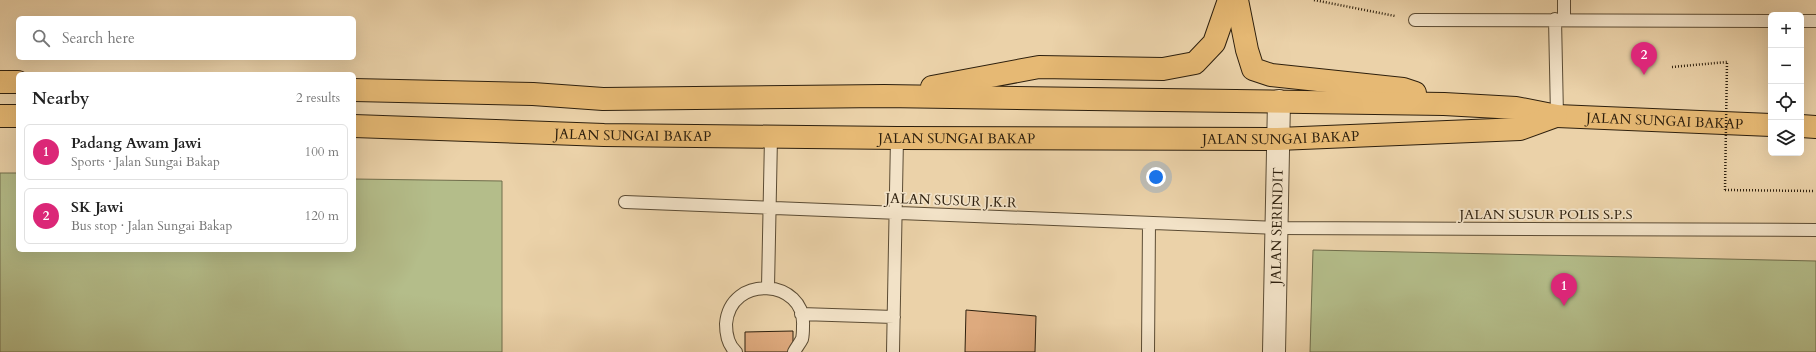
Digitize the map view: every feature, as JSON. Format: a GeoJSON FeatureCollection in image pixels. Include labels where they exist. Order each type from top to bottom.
{"type":"FeatureCollection","features":[{"type":"Feature","properties":{"kind":"highway"},"geometry":{"type":"LineString","coordinates":[[884,96],[1039,67],[1163,69],[1195,63],[1214,43],[1229,0]]}},
{"type":"Feature","properties":{"kind":"highway"},"geometry":{"type":"LineString","coordinates":[[1237,0],[1247,50],[1254,68],[1271,75],[1404,89],[1444,104]]}},
{"type":"Feature","properties":{"kind":"highway"},"geometry":{"type":"LineString","coordinates":[[0,82],[16,82]]}},
{"type":"Feature","properties":{"kind":"highway","name":"JALAN SUNGAI BAKAP"},"geometry":{"type":"LineString","coordinates":[[356,90],[533,94],[603,98],[884,96],[1444,104],[1516,108],[1558,116],[1768,125]]}},
{"type":"Feature","properties":{"kind":"highway"},"geometry":{"type":"LineString","coordinates":[[0,116],[16,116]]}},
{"type":"Feature","properties":{"kind":"highway","name":"JALAN SUNGAI BAKAP"},"geometry":{"type":"LineString","coordinates":[[356,126],[604,135],[1278,140],[1520,129],[1558,116]]}},
{"type":"Feature","properties":{"kind":"highway"},"geometry":{"type":"LineString","coordinates":[[1804,126],[1816,126]]}},
{"type":"Feature","properties":{"kind":"street","name":"JALAN SERINDIT"},"geometry":{"type":"LineString","coordinates":[[1274,352],[1279,101]]}},
{"type":"Feature","properties":{"kind":"lane"},"geometry":{"type":"LineString","coordinates":[[1558,116],[1559,19],[1564,0]]}},
{"type":"Feature","properties":{"kind":"lane"},"geometry":{"type":"LineString","coordinates":[[1415,20],[1559,19],[1768,21]]}},
{"type":"Feature","properties":{"kind":"lane"},"geometry":{"type":"LineString","coordinates":[[1804,21],[1816,21]]}},
{"type":"Feature","properties":{"kind":"lane"},"geometry":{"type":"LineString","coordinates":[[768,287],[771,137]]}},
{"type":"Feature","properties":{"kind":"lane"},"geometry":{"type":"LineString","coordinates":[[893,352],[897,138]]}},
{"type":"Feature","properties":{"kind":"lane","name":"JALAN SUSUR J.K.R"},"geometry":{"type":"LineString","coordinates":[[625,202],[1276,228]]}},
{"type":"Feature","properties":{"kind":"lane"},"geometry":{"type":"LineString","coordinates":[[1148,352],[1149,223]]}},
{"type":"Feature","properties":{"kind":"lane","name":"JALAN SUSUR POLIS S.P.S"},"geometry":{"type":"LineString","coordinates":[[1276,228],[1816,230]]}},
{"type":"Feature","properties":{"kind":"lane"},"geometry":{"type":"LineString","coordinates":[[736,352],[732,348],[726,332],[727,314],[736,299],[750,289],[768,287],[784,292],[797,305],[801,314],[803,321],[802,339],[794,352]]}},
{"type":"Feature","properties":{"kind":"lane"},"geometry":{"type":"LineString","coordinates":[[801,314],[894,317]]}},
{"type":"Feature","properties":{"kind":"path"},"geometry":{"type":"LineString","coordinates":[[1314,0],[1415,20]]}},
{"type":"Feature","properties":{"kind":"path"},"geometry":{"type":"LineString","coordinates":[[1672,67],[1727,62],[1725,190],[1814,191]]}},
{"type":"Feature","properties":{"kind":"green space"},"geometry":{"type":"Polygon","coordinates":[[[0,173],[16,173],[16,252],[356,252],[356,179],[502,181],[502,352],[0,352],[0,173]]]}},
{"type":"Feature","properties":{"kind":"green space"},"geometry":{"type":"Polygon","coordinates":[[[1313,250],[1816,261],[1816,352],[1310,352],[1313,250]]]}},
{"type":"Feature","properties":{"kind":"building"},"geometry":{"type":"Polygon","coordinates":[[[966,310],[1036,316],[1035,352],[965,352],[966,310]]]}},
{"type":"Feature","properties":{"kind":"building"},"geometry":{"type":"Polygon","coordinates":[[[793,331],[793,352],[745,352],[745,332],[793,331]]]}},
{"type":"Feature","properties":{"kind":"place","name":"SK Jawi"},"geometry":{"type":"Point","coordinates":[1644,75]}},
{"type":"Feature","properties":{"kind":"place","name":"Padang Awam Jawi"},"geometry":{"type":"Point","coordinates":[1564,306]}}]}
